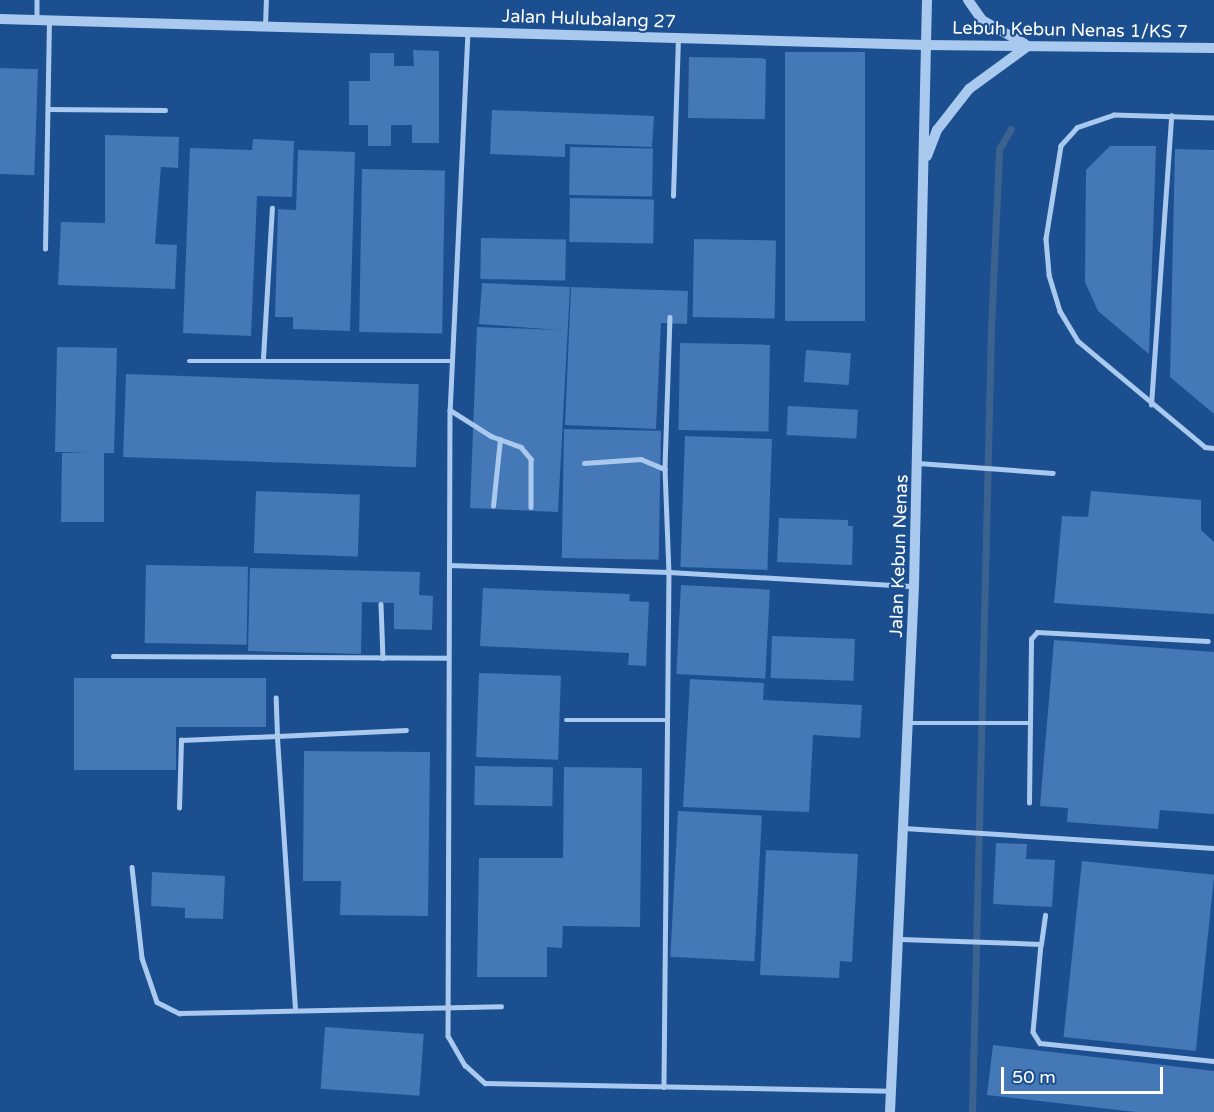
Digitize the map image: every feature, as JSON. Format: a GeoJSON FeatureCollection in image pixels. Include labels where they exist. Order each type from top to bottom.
{"type":"FeatureCollection","features":[{"type":"Feature","properties":{"kind":"street","name":"Jalan Kebun Nenas"},"geometry":{"type":"LineString","coordinates":[[890,1112],[900,939],[914,586],[927,0]]}},
{"type":"Feature","properties":{"kind":"street"},"geometry":{"type":"LineString","coordinates":[[924,164],[937,130],[969,89],[1023,45],[982,20],[968,0]]}},
{"type":"Feature","properties":{"kind":"street","name":"Jalan Hulubalang 27"},"geometry":{"type":"LineString","coordinates":[[0,19],[926,45]]}},
{"type":"Feature","properties":{"kind":"street","name":"Lebuh Kebun Nenas 1/KS 7"},"geometry":{"type":"LineString","coordinates":[[926,45],[1214,48]]}},
{"type":"Feature","properties":{"kind":"lane"},"geometry":{"type":"LineString","coordinates":[[37,0],[37,20]]}},
{"type":"Feature","properties":{"kind":"lane"},"geometry":{"type":"LineString","coordinates":[[265,26],[266,0]]}},
{"type":"Feature","properties":{"kind":"lane"},"geometry":{"type":"LineString","coordinates":[[45,249],[49,20]]}},
{"type":"Feature","properties":{"kind":"lane"},"geometry":{"type":"LineString","coordinates":[[468,32],[450,410],[448,1036],[465,1065],[485,1083],[892,1091]]}},
{"type":"Feature","properties":{"kind":"lane"},"geometry":{"type":"LineString","coordinates":[[673,196],[678,38]]}},
{"type":"Feature","properties":{"kind":"lane"},"geometry":{"type":"LineString","coordinates":[[48,109],[165,110]]}},
{"type":"Feature","properties":{"kind":"lane"},"geometry":{"type":"LineString","coordinates":[[1214,118],[1114,115],[1077,128],[1060,146],[1046,239],[1049,275],[1060,311],[1078,341],[1151,405],[1204,447],[1214,448]]}},
{"type":"Feature","properties":{"kind":"lane"},"geometry":{"type":"LineString","coordinates":[[1151,405],[1171,116]]}},
{"type":"Feature","properties":{"kind":"lane"},"geometry":{"type":"LineString","coordinates":[[263,358],[272,208]]}},
{"type":"Feature","properties":{"kind":"lane"},"geometry":{"type":"LineString","coordinates":[[664,1086],[669,572],[665,469],[670,317]]}},
{"type":"Feature","properties":{"kind":"lane"},"geometry":{"type":"LineString","coordinates":[[189,361],[263,358],[452,362]]}},
{"type":"Feature","properties":{"kind":"lane"},"geometry":{"type":"LineString","coordinates":[[450,410],[500,439],[521,447],[531,459],[531,507]]}},
{"type":"Feature","properties":{"kind":"lane"},"geometry":{"type":"LineString","coordinates":[[493,506],[500,439]]}},
{"type":"Feature","properties":{"kind":"lane"},"geometry":{"type":"LineString","coordinates":[[584,463],[641,459],[665,469]]}},
{"type":"Feature","properties":{"kind":"lane"},"geometry":{"type":"LineString","coordinates":[[918,463],[1053,473]]}},
{"type":"Feature","properties":{"kind":"lane"},"geometry":{"type":"LineString","coordinates":[[449,565],[669,572],[914,586]]}},
{"type":"Feature","properties":{"kind":"lane"},"geometry":{"type":"LineString","coordinates":[[381,604],[383,658]]}},
{"type":"Feature","properties":{"kind":"lane"},"geometry":{"type":"LineString","coordinates":[[1029,803],[1031,639],[1037,632],[1208,641]]}},
{"type":"Feature","properties":{"kind":"lane"},"geometry":{"type":"LineString","coordinates":[[113,656],[448,658]]}},
{"type":"Feature","properties":{"kind":"lane"},"geometry":{"type":"LineString","coordinates":[[276,698],[295,1009]]}},
{"type":"Feature","properties":{"kind":"lane"},"geometry":{"type":"LineString","coordinates":[[566,720],[667,720]]}},
{"type":"Feature","properties":{"kind":"lane"},"geometry":{"type":"LineString","coordinates":[[909,723],[967,725],[1030,723]]}},
{"type":"Feature","properties":{"kind":"lane"},"geometry":{"type":"LineString","coordinates":[[179,808],[181,740],[406,730]]}},
{"type":"Feature","properties":{"kind":"lane"},"geometry":{"type":"LineString","coordinates":[[904,828],[1214,848]]}},
{"type":"Feature","properties":{"kind":"lane"},"geometry":{"type":"LineString","coordinates":[[132,867],[142,958],[157,1002],[180,1012],[448,1004],[501,1006]]}},
{"type":"Feature","properties":{"kind":"lane"},"geometry":{"type":"LineString","coordinates":[[1045,915],[1033,1032],[1040,1043],[1214,1061]]}},
{"type":"Feature","properties":{"kind":"lane"},"geometry":{"type":"LineString","coordinates":[[900,939],[980,944],[1041,944]]}},
{"type":"Feature","properties":{"kind":"building"},"geometry":{"type":"Polygon","coordinates":[[[413,50],[439,51],[439,143],[412,143],[412,125],[391,125],[391,146],[368,146],[368,125],[349,125],[349,81],[370,81],[370,53],[394,53],[394,66],[414,66],[413,50]]]}},
{"type":"Feature","properties":{"kind":"building"},"geometry":{"type":"Polygon","coordinates":[[[785,52],[865,52],[865,321],[785,321],[785,52]]]}},
{"type":"Feature","properties":{"kind":"building"},"geometry":{"type":"Polygon","coordinates":[[[689,57],[766,58],[765,119],[688,118],[689,57]]]}},
{"type":"Feature","properties":{"kind":"building"},"geometry":{"type":"Polygon","coordinates":[[[0,68],[38,69],[34,175],[0,174],[0,68]]]}},
{"type":"Feature","properties":{"kind":"building"},"geometry":{"type":"Polygon","coordinates":[[[492,110],[654,116],[652,147],[565,144],[565,157],[490,154],[492,110]]]}},
{"type":"Feature","properties":{"kind":"building"},"geometry":{"type":"Polygon","coordinates":[[[105,135],[179,137],[178,168],[161,167],[155,244],[177,245],[175,289],[58,285],[61,222],[105,223],[105,135]]]}},
{"type":"Feature","properties":{"kind":"building"},"geometry":{"type":"Polygon","coordinates":[[[253,139],[294,141],[292,197],[257,196],[251,336],[183,333],[190,148],[252,150],[253,139]]]}},
{"type":"Feature","properties":{"kind":"building"},"geometry":{"type":"Polygon","coordinates":[[[1110,146],[1156,146],[1149,354],[1098,311],[1085,282],[1086,170],[1110,146]]]}},
{"type":"Feature","properties":{"kind":"building"},"geometry":{"type":"Polygon","coordinates":[[[570,147],[653,148],[652,196],[569,195],[570,147]]]}},
{"type":"Feature","properties":{"kind":"building"},"geometry":{"type":"Polygon","coordinates":[[[1175,149],[1214,150],[1214,414],[1170,377],[1175,149]]]}},
{"type":"Feature","properties":{"kind":"building"},"geometry":{"type":"Polygon","coordinates":[[[298,150],[355,152],[350,331],[293,329],[293,317],[275,317],[278,209],[296,210],[298,150]]]}},
{"type":"Feature","properties":{"kind":"building"},"geometry":{"type":"Polygon","coordinates":[[[362,169],[445,170],[442,333],[359,332],[362,169]]]}},
{"type":"Feature","properties":{"kind":"building"},"geometry":{"type":"Polygon","coordinates":[[[570,198],[654,199],[653,243],[569,242],[570,198]]]}},
{"type":"Feature","properties":{"kind":"building"},"geometry":{"type":"Polygon","coordinates":[[[481,238],[566,239],[565,280],[480,279],[481,238]]]}},
{"type":"Feature","properties":{"kind":"building"},"geometry":{"type":"Polygon","coordinates":[[[694,239],[776,240],[775,318],[693,317],[694,239]]]}},
{"type":"Feature","properties":{"kind":"building"},"geometry":{"type":"Polygon","coordinates":[[[482,283],[570,287],[558,512],[470,508],[477,327],[560,330],[479,324],[482,283]]]}},
{"type":"Feature","properties":{"kind":"building"},"geometry":{"type":"Polygon","coordinates":[[[571,287],[688,291],[687,324],[661,323],[656,429],[565,425],[571,287]]]}},
{"type":"Feature","properties":{"kind":"building"},"geometry":{"type":"Polygon","coordinates":[[[680,343],[770,345],[768,432],[678,430],[680,343]]]}},
{"type":"Feature","properties":{"kind":"building"},"geometry":{"type":"Polygon","coordinates":[[[57,347],[117,348],[114,453],[104,453],[104,522],[61,522],[62,453],[89,452],[55,452],[57,347]]]}},
{"type":"Feature","properties":{"kind":"building"},"geometry":{"type":"Polygon","coordinates":[[[806,350],[851,353],[849,385],[804,382],[806,350]]]}},
{"type":"Feature","properties":{"kind":"building"},"geometry":{"type":"Polygon","coordinates":[[[126,374],[419,384],[416,467],[123,457],[126,374]]]}},
{"type":"Feature","properties":{"kind":"building"},"geometry":{"type":"Polygon","coordinates":[[[788,406],[858,410],[856,439],[786,435],[788,406]]]}},
{"type":"Feature","properties":{"kind":"building"},"geometry":{"type":"Polygon","coordinates":[[[564,429],[661,431],[659,560],[562,558],[564,429]]]}},
{"type":"Feature","properties":{"kind":"building"},"geometry":{"type":"Polygon","coordinates":[[[685,436],[772,439],[767,570],[680,567],[685,436]]]}},
{"type":"Feature","properties":{"kind":"building"},"geometry":{"type":"Polygon","coordinates":[[[256,491],[360,495],[358,557],[254,553],[256,491]]]}},
{"type":"Feature","properties":{"kind":"building"},"geometry":{"type":"Polygon","coordinates":[[[1091,491],[1201,500],[1201,530],[1214,542],[1214,614],[1054,603],[1062,516],[1088,517],[1091,491]]]}},
{"type":"Feature","properties":{"kind":"building"},"geometry":{"type":"Polygon","coordinates":[[[779,518],[848,520],[848,526],[853,526],[852,565],[777,562],[779,518]]]}},
{"type":"Feature","properties":{"kind":"building"},"geometry":{"type":"Polygon","coordinates":[[[146,565],[248,567],[247,645],[145,643],[146,565]]]}},
{"type":"Feature","properties":{"kind":"building"},"geometry":{"type":"Polygon","coordinates":[[[250,568],[420,572],[419,595],[433,596],[432,630],[394,629],[394,603],[362,602],[361,654],[248,651],[250,568]]]}},
{"type":"Feature","properties":{"kind":"building"},"geometry":{"type":"Polygon","coordinates":[[[681,585],[770,590],[765,679],[676,674],[681,585]]]}},
{"type":"Feature","properties":{"kind":"building"},"geometry":{"type":"Polygon","coordinates":[[[483,588],[630,594],[629,601],[649,602],[646,666],[628,665],[629,653],[480,646],[483,588]]]}},
{"type":"Feature","properties":{"kind":"building"},"geometry":{"type":"Polygon","coordinates":[[[772,636],[855,639],[853,681],[771,678],[772,636]]]}},
{"type":"Feature","properties":{"kind":"building"},"geometry":{"type":"Polygon","coordinates":[[[1054,640],[1214,652],[1214,814],[1160,810],[1158,829],[1067,822],[1068,808],[1040,806],[1054,640]]]}},
{"type":"Feature","properties":{"kind":"building"},"geometry":{"type":"Polygon","coordinates":[[[479,673],[561,676],[558,760],[476,757],[479,673]]]}},
{"type":"Feature","properties":{"kind":"building"},"geometry":{"type":"Polygon","coordinates":[[[74,678],[266,678],[266,727],[176,727],[176,770],[74,770],[74,678]]]}},
{"type":"Feature","properties":{"kind":"building"},"geometry":{"type":"Polygon","coordinates":[[[690,679],[764,683],[763,700],[862,705],[860,738],[813,735],[809,812],[683,807],[690,679]]]}},
{"type":"Feature","properties":{"kind":"building"},"geometry":{"type":"Polygon","coordinates":[[[304,751],[430,752],[428,916],[340,915],[341,881],[303,881],[304,751]]]}},
{"type":"Feature","properties":{"kind":"building"},"geometry":{"type":"Polygon","coordinates":[[[475,766],[553,767],[552,806],[474,805],[475,766]]]}},
{"type":"Feature","properties":{"kind":"building"},"geometry":{"type":"Polygon","coordinates":[[[564,767],[642,768],[640,927],[563,926],[562,948],[547,947],[547,977],[477,977],[479,858],[563,858],[564,767]]]}},
{"type":"Feature","properties":{"kind":"building"},"geometry":{"type":"Polygon","coordinates":[[[678,811],[762,815],[754,961],[670,957],[678,811]]]}},
{"type":"Feature","properties":{"kind":"building"},"geometry":{"type":"Polygon","coordinates":[[[996,843],[1027,844],[1026,859],[1055,860],[1052,907],[993,904],[996,843]]]}},
{"type":"Feature","properties":{"kind":"building"},"geometry":{"type":"Polygon","coordinates":[[[766,850],[858,854],[852,962],[840,961],[839,978],[760,975],[766,850]]]}},
{"type":"Feature","properties":{"kind":"building"},"geometry":{"type":"Polygon","coordinates":[[[1082,861],[1214,875],[1196,1051],[1063,1037],[1082,861]]]}},
{"type":"Feature","properties":{"kind":"building"},"geometry":{"type":"Polygon","coordinates":[[[152,872],[225,876],[223,919],[185,918],[185,908],[151,906],[152,872]]]}},
{"type":"Feature","properties":{"kind":"building"},"geometry":{"type":"Polygon","coordinates":[[[325,1027],[424,1034],[419,1096],[321,1089],[325,1027]]]}},
{"type":"Feature","properties":{"kind":"building"},"geometry":{"type":"Polygon","coordinates":[[[993,1045],[1214,1071],[1214,1112],[1135,1112],[987,1095],[993,1045]]]}},
{"type":"Feature","properties":{"kind":"waterway"},"geometry":{"type":"LineString","coordinates":[[972,1112],[991,328],[999,149],[1011,129]]}}]}
